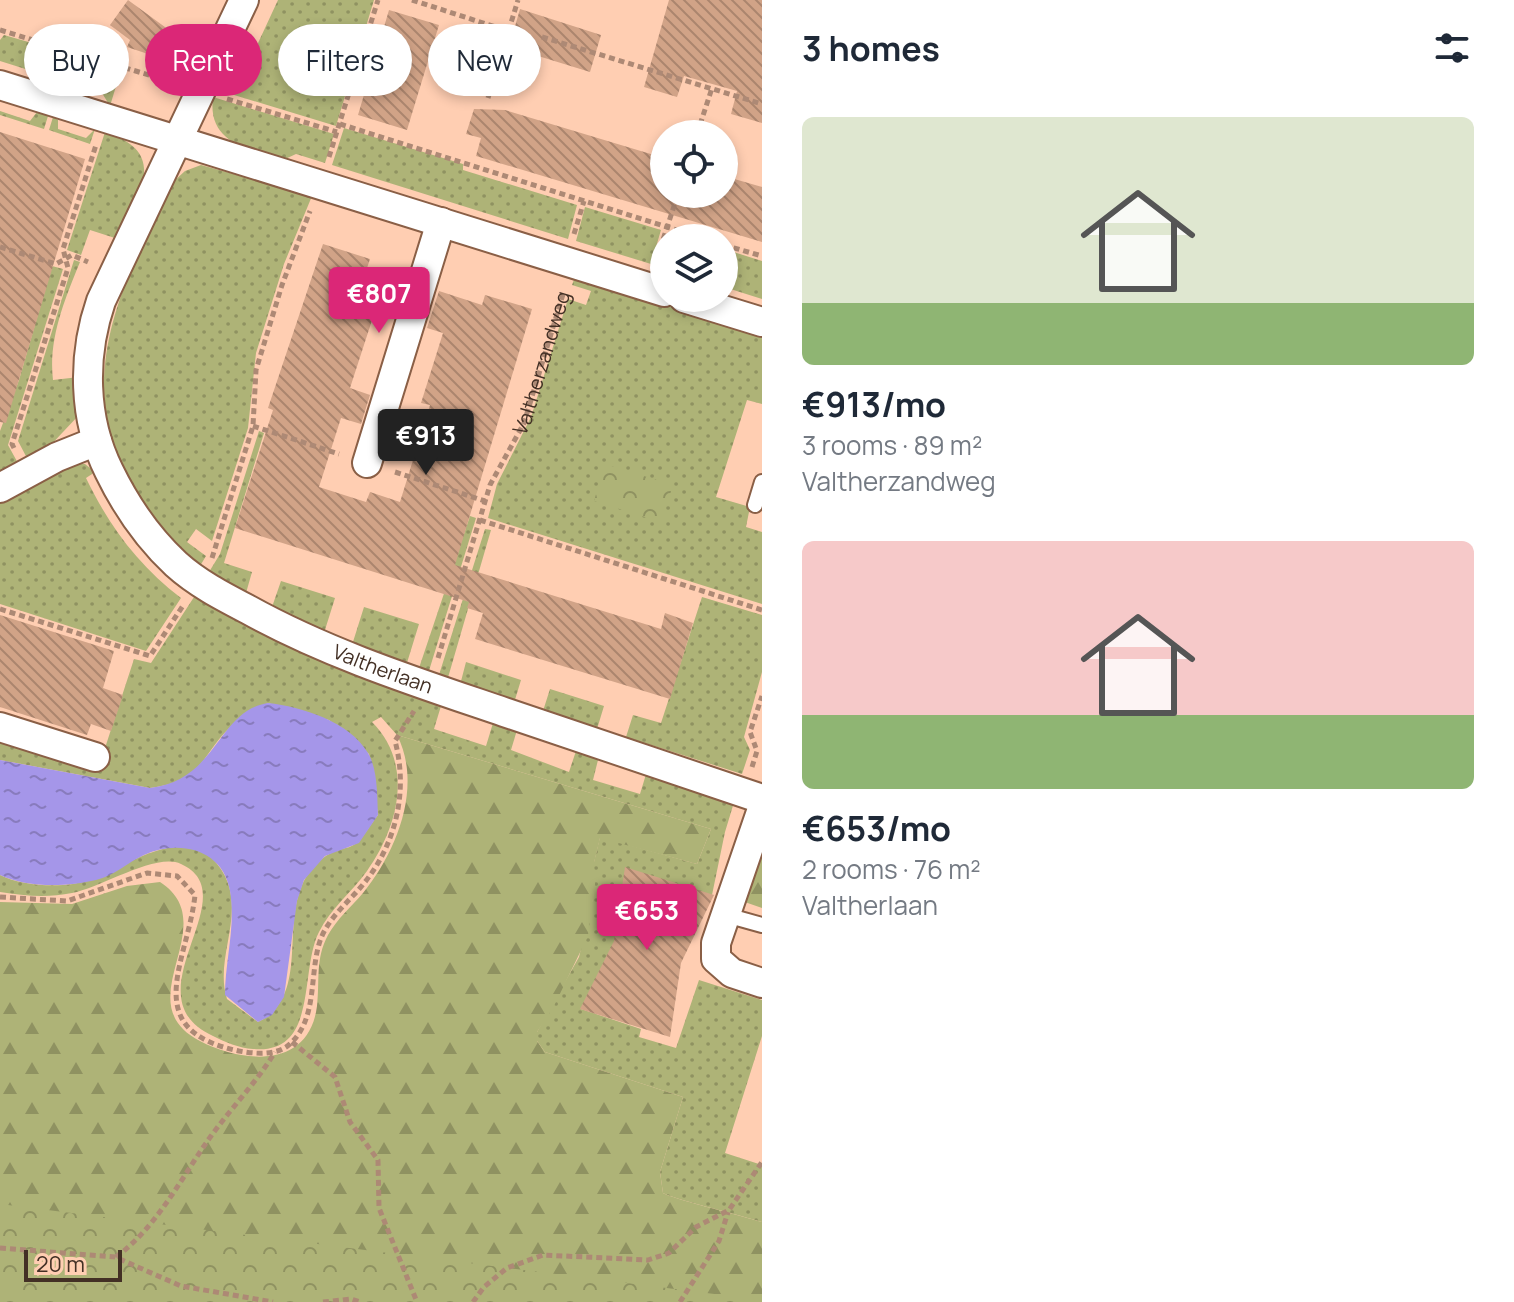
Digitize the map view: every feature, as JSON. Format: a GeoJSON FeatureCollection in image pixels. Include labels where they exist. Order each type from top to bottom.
{"type":"FeatureCollection","features":[{"type":"Feature","properties":{"kind":"street","name":"Valtherlaan"},"geometry":{"type":"LineString","coordinates":[[244,0],[115,272],[89,334],[89,413],[97,441],[123,499],[177,564],[198,581],[288,632],[430,687],[756,800]]}},
{"type":"Feature","properties":{"kind":"street","name":"Valtherzandweg"},"geometry":{"type":"LineString","coordinates":[[0,85],[650,287]]}},
{"type":"Feature","properties":{"kind":"street"},"geometry":{"type":"LineString","coordinates":[[367,463],[441,222]]}},
{"type":"Feature","properties":{"kind":"street"},"geometry":{"type":"LineString","coordinates":[[730,312],[762,322]]}},
{"type":"Feature","properties":{"kind":"street"},"geometry":{"type":"LineString","coordinates":[[0,488],[97,441]]}},
{"type":"Feature","properties":{"kind":"street"},"geometry":{"type":"LineString","coordinates":[[0,727],[95,757]]}},
{"type":"Feature","properties":{"kind":"street"},"geometry":{"type":"LineString","coordinates":[[756,800],[716,943],[716,959],[732,973],[762,983]]}},
{"type":"Feature","properties":{"kind":"lane"},"geometry":{"type":"LineString","coordinates":[[755,505],[762,482]]}},
{"type":"Feature","properties":{"kind":"lane"},"geometry":{"type":"LineString","coordinates":[[726,915],[762,925]]}},
{"type":"Feature","properties":{"kind":"path"},"geometry":{"type":"LineString","coordinates":[[0,609],[150,656],[198,581],[215,553],[253,426],[256,370],[282,285],[321,185],[378,0]]}},
{"type":"Feature","properties":{"kind":"path"},"geometry":{"type":"LineString","coordinates":[[412,0],[486,24]]}},
{"type":"Feature","properties":{"kind":"path"},"geometry":{"type":"LineString","coordinates":[[510,24],[518,0]]}},
{"type":"Feature","properties":{"kind":"path"},"geometry":{"type":"LineString","coordinates":[[542,37],[762,104]]}},
{"type":"Feature","properties":{"kind":"path"},"geometry":{"type":"LineString","coordinates":[[702,120],[712,88]]}},
{"type":"Feature","properties":{"kind":"path"},"geometry":{"type":"LineString","coordinates":[[29,473],[12,444],[68,268],[63,249],[104,118]]}},
{"type":"Feature","properties":{"kind":"path"},"geometry":{"type":"LineString","coordinates":[[340,124],[657,224]]}},
{"type":"Feature","properties":{"kind":"path"},"geometry":{"type":"LineString","coordinates":[[0,247],[56,264],[72,255],[115,272]]}},
{"type":"Feature","properties":{"kind":"path"},"geometry":{"type":"LineString","coordinates":[[738,249],[762,256]]}},
{"type":"Feature","properties":{"kind":"path","name":"Valtherzandweg"},"geometry":{"type":"LineString","coordinates":[[292,1042],[307,1016],[321,937],[371,873],[398,820],[401,764],[395,741],[430,687],[490,485],[524,423],[573,263]]}},
{"type":"Feature","properties":{"kind":"path"},"geometry":{"type":"LineString","coordinates":[[480,520],[762,610]]}},
{"type":"Feature","properties":{"kind":"path"},"geometry":{"type":"LineString","coordinates":[[756,800],[757,751],[750,732],[762,696]]}},
{"type":"Feature","properties":{"kind":"path"},"geometry":{"type":"LineString","coordinates":[[0,897],[67,901],[147,873],[177,876],[195,895],[192,925],[173,990],[178,1011],[189,1027],[219,1045],[254,1053],[275,1052],[292,1042],[335,1077],[350,1122],[378,1160],[379,1208],[417,1302]]}},
{"type":"Feature","properties":{"kind":"path"},"geometry":{"type":"LineString","coordinates":[[115,1257],[142,1237],[211,1136],[256,1084],[275,1052]]}},
{"type":"Feature","properties":{"kind":"path"},"geometry":{"type":"LineString","coordinates":[[680,1302],[719,1241],[729,1210],[762,1162]]}},
{"type":"Feature","properties":{"kind":"path"},"geometry":{"type":"LineString","coordinates":[[473,1302],[484,1287],[507,1268],[543,1255],[648,1260],[669,1253],[696,1227],[729,1210]]}},
{"type":"Feature","properties":{"kind":"path"},"geometry":{"type":"LineString","coordinates":[[0,1248],[115,1257],[181,1286],[273,1302]]}},
{"type":"Feature","properties":{"kind":"path"},"geometry":{"type":"LineString","coordinates":[[323,1302],[351,1299],[360,1302]]}},
{"type":"Feature","properties":{"kind":"green space"},"geometry":{"type":"Polygon","coordinates":[[[278,0],[374,0],[367,24],[278,24],[278,96],[345,96],[336,126],[237,96],[262,96],[262,35],[278,0]]]}},
{"type":"Feature","properties":{"kind":"green space"},"geometry":{"type":"Polygon","coordinates":[[[4,35],[24,41],[24,69],[0,61],[0,40],[4,35]]]}},
{"type":"Feature","properties":{"kind":"green space"},"geometry":{"type":"Polygon","coordinates":[[[104,96],[113,96],[110,106],[104,96]]]}},
{"type":"Feature","properties":{"kind":"green space"},"geometry":{"type":"Polygon","coordinates":[[[213,97],[334,134],[325,163],[296,154],[283,160],[233,142],[216,125],[213,97]]]}},
{"type":"Feature","properties":{"kind":"green space"},"geometry":{"type":"Polygon","coordinates":[[[0,111],[30,121],[37,112],[48,116],[44,129],[0,115],[0,111]]]}},
{"type":"Feature","properties":{"kind":"green space"},"geometry":{"type":"Polygon","coordinates":[[[53,117],[58,120],[58,129],[86,138],[95,129],[90,144],[49,130],[53,117]]]}},
{"type":"Feature","properties":{"kind":"green space"},"geometry":{"type":"Polygon","coordinates":[[[344,128],[463,164],[463,170],[577,205],[568,239],[332,165],[344,128]]]}},
{"type":"Feature","properties":{"kind":"green space"},"geometry":{"type":"Polygon","coordinates":[[[105,132],[138,151],[144,176],[118,239],[90,230],[81,255],[67,250],[105,132]]]}},
{"type":"Feature","properties":{"kind":"green space"},"geometry":{"type":"Polygon","coordinates":[[[201,165],[312,196],[284,264],[256,353],[248,428],[212,541],[196,529],[187,542],[206,556],[200,566],[155,519],[125,473],[109,428],[104,382],[110,336],[124,287],[146,236],[173,182],[185,171],[201,165]]]}},
{"type":"Feature","properties":{"kind":"green space"},"geometry":{"type":"Polygon","coordinates":[[[585,207],[650,227],[650,264],[576,241],[585,207]]]}},
{"type":"Feature","properties":{"kind":"green space"},"geometry":{"type":"Polygon","coordinates":[[[738,253],[762,261],[762,299],[738,291],[738,253]]]}},
{"type":"Feature","properties":{"kind":"green space"},"geometry":{"type":"Polygon","coordinates":[[[74,260],[80,262],[55,334],[52,365],[53,380],[79,377],[79,415],[47,449],[28,460],[18,441],[74,260]]]}},
{"type":"Feature","properties":{"kind":"green space"},"geometry":{"type":"Polygon","coordinates":[[[52,266],[63,269],[8,445],[19,465],[0,475],[0,431],[19,380],[52,266]]]}},
{"type":"Feature","properties":{"kind":"green space"},"geometry":{"type":"Polygon","coordinates":[[[575,277],[650,300],[650,312],[688,312],[762,335],[762,404],[747,400],[716,497],[750,507],[746,527],[762,532],[762,604],[488,518],[497,484],[531,417],[568,299],[586,305],[591,291],[572,285],[575,277]]]}},
{"type":"Feature","properties":{"kind":"green space"},"geometry":{"type":"Polygon","coordinates":[[[259,431],[264,433],[224,563],[252,572],[246,593],[209,572],[220,554],[259,431]]]}},
{"type":"Feature","properties":{"kind":"green space"},"geometry":{"type":"Polygon","coordinates":[[[70,463],[85,464],[95,472],[86,478],[104,512],[138,558],[181,598],[146,651],[0,604],[0,500],[70,463]]]}},
{"type":"Feature","properties":{"kind":"green space"},"geometry":{"type":"Polygon","coordinates":[[[605,464],[673,485],[661,522],[594,501],[605,464]]]}},
{"type":"Feature","properties":{"kind":"green space"},"geometry":{"type":"Polygon","coordinates":[[[470,516],[476,518],[428,674],[418,671],[470,516]]]}},
{"type":"Feature","properties":{"kind":"green space"},"geometry":{"type":"Polygon","coordinates":[[[485,529],[491,530],[447,681],[438,678],[485,529]]]}},
{"type":"Feature","properties":{"kind":"green space"},"geometry":{"type":"Polygon","coordinates":[[[281,581],[335,598],[324,633],[272,607],[281,581]]]}},
{"type":"Feature","properties":{"kind":"green space"},"geometry":{"type":"Polygon","coordinates":[[[196,594],[343,669],[441,706],[434,729],[486,746],[493,723],[517,730],[511,750],[569,772],[577,748],[599,756],[593,780],[640,794],[647,771],[735,799],[712,895],[618,931],[611,953],[581,1009],[641,1029],[639,1037],[676,1048],[699,980],[762,1000],[762,1036],[725,1153],[762,1165],[762,1222],[663,1193],[660,1172],[683,1097],[545,1052],[537,1041],[537,1032],[579,957],[593,898],[594,862],[600,837],[697,864],[711,829],[397,735],[381,717],[372,722],[385,739],[397,776],[394,815],[387,835],[367,871],[319,932],[298,1025],[288,1039],[274,1047],[253,1049],[213,1036],[189,1018],[181,997],[183,972],[203,898],[199,879],[181,864],[158,863],[63,895],[0,892],[0,875],[35,884],[73,884],[162,849],[180,846],[197,848],[211,857],[224,874],[230,892],[232,910],[224,964],[227,999],[258,1022],[273,1011],[283,997],[292,962],[296,905],[307,876],[326,856],[355,844],[378,815],[369,754],[329,720],[268,703],[247,714],[224,733],[193,772],[169,784],[150,788],[0,760],[0,736],[105,748],[134,659],[151,663],[196,594]]]}},
{"type":"Feature","properties":{"kind":"green space"},"geometry":{"type":"Polygon","coordinates":[[[702,597],[762,615],[762,672],[744,737],[750,750],[742,774],[626,737],[633,715],[661,723],[702,597]]]}},
{"type":"Feature","properties":{"kind":"green space"},"geometry":{"type":"Polygon","coordinates":[[[364,607],[419,624],[406,666],[352,645],[364,607]]]}},
{"type":"Feature","properties":{"kind":"green space"},"geometry":{"type":"Polygon","coordinates":[[[466,662],[521,680],[514,703],[460,685],[466,662]]]}},
{"type":"Feature","properties":{"kind":"green space"},"geometry":{"type":"Polygon","coordinates":[[[550,689],[604,706],[597,729],[543,711],[550,689]]]}},
{"type":"Feature","properties":{"kind":"green space"},"geometry":{"type":"Polygon","coordinates":[[[397,735],[711,829],[697,864],[600,838],[594,863],[595,884],[588,936],[553,1008],[537,1032],[537,1041],[545,1052],[683,1097],[660,1172],[663,1193],[762,1222],[762,1302],[0,1302],[0,902],[72,904],[127,886],[160,882],[178,900],[183,920],[182,941],[171,985],[171,1006],[179,1025],[200,1041],[235,1054],[271,1056],[288,1051],[301,1042],[311,1027],[317,1006],[320,961],[328,935],[375,876],[396,838],[407,796],[404,755],[397,735]]]}},
{"type":"Feature","properties":{"kind":"green space"},"geometry":{"type":"Polygon","coordinates":[[[762,829],[762,908],[739,900],[762,829]]]}},
{"type":"Feature","properties":{"kind":"green space"},"geometry":{"type":"Polygon","coordinates":[[[0,1204],[762,1300],[762,1302],[0,1302],[0,1204]]]}},
{"type":"Feature","properties":{"kind":"water"},"geometry":{"type":"Polygon","coordinates":[[[268,703],[310,712],[337,724],[360,742],[374,767],[378,815],[359,843],[325,856],[304,880],[297,901],[284,997],[272,1015],[258,1022],[225,995],[232,904],[226,877],[219,865],[198,851],[171,848],[144,855],[109,875],[85,882],[35,884],[0,875],[0,760],[150,788],[173,782],[190,772],[238,719],[251,709],[268,703]]]}},
{"type":"Feature","properties":{"kind":"building"},"geometry":{"type":"Polygon","coordinates":[[[128,0],[161,24],[145,24],[145,53],[129,48],[129,24],[111,24],[128,0]]]}},
{"type":"Feature","properties":{"kind":"building"},"geometry":{"type":"Polygon","coordinates":[[[669,0],[762,0],[762,123],[731,114],[737,91],[684,76],[677,97],[644,87],[669,0]]]}},
{"type":"Feature","properties":{"kind":"building"},"geometry":{"type":"Polygon","coordinates":[[[520,9],[601,35],[590,72],[541,57],[541,24],[516,24],[520,9]]]}},
{"type":"Feature","properties":{"kind":"building"},"geometry":{"type":"Polygon","coordinates":[[[389,10],[436,24],[428,24],[428,61],[407,130],[358,115],[364,96],[412,96],[412,24],[385,24],[389,10]]]}},
{"type":"Feature","properties":{"kind":"building"},"geometry":{"type":"Polygon","coordinates":[[[474,109],[505,110],[650,154],[650,208],[738,208],[738,180],[762,187],[762,242],[738,235],[738,224],[702,224],[476,156],[481,138],[466,134],[474,109]]]}},
{"type":"Feature","properties":{"kind":"building"},"geometry":{"type":"Polygon","coordinates":[[[0,132],[85,159],[6,423],[0,422],[0,132]]]}},
{"type":"Feature","properties":{"kind":"building"},"geometry":{"type":"Polygon","coordinates":[[[323,244],[370,259],[367,268],[387,274],[350,388],[370,395],[361,424],[341,418],[319,487],[366,502],[370,492],[400,502],[430,405],[421,403],[443,333],[427,328],[439,291],[482,305],[485,295],[532,309],[455,565],[661,629],[665,613],[693,623],[670,699],[475,639],[483,613],[467,608],[469,602],[235,528],[273,410],[268,408],[323,244]]]}},
{"type":"Feature","properties":{"kind":"building"},"geometry":{"type":"Polygon","coordinates":[[[0,615],[114,651],[103,688],[123,695],[111,731],[91,724],[87,735],[0,707],[0,615]]]}},
{"type":"Feature","properties":{"kind":"building"},"geometry":{"type":"Polygon","coordinates":[[[625,867],[714,895],[681,963],[670,1037],[580,1009],[614,941],[625,867]]]}}]}
